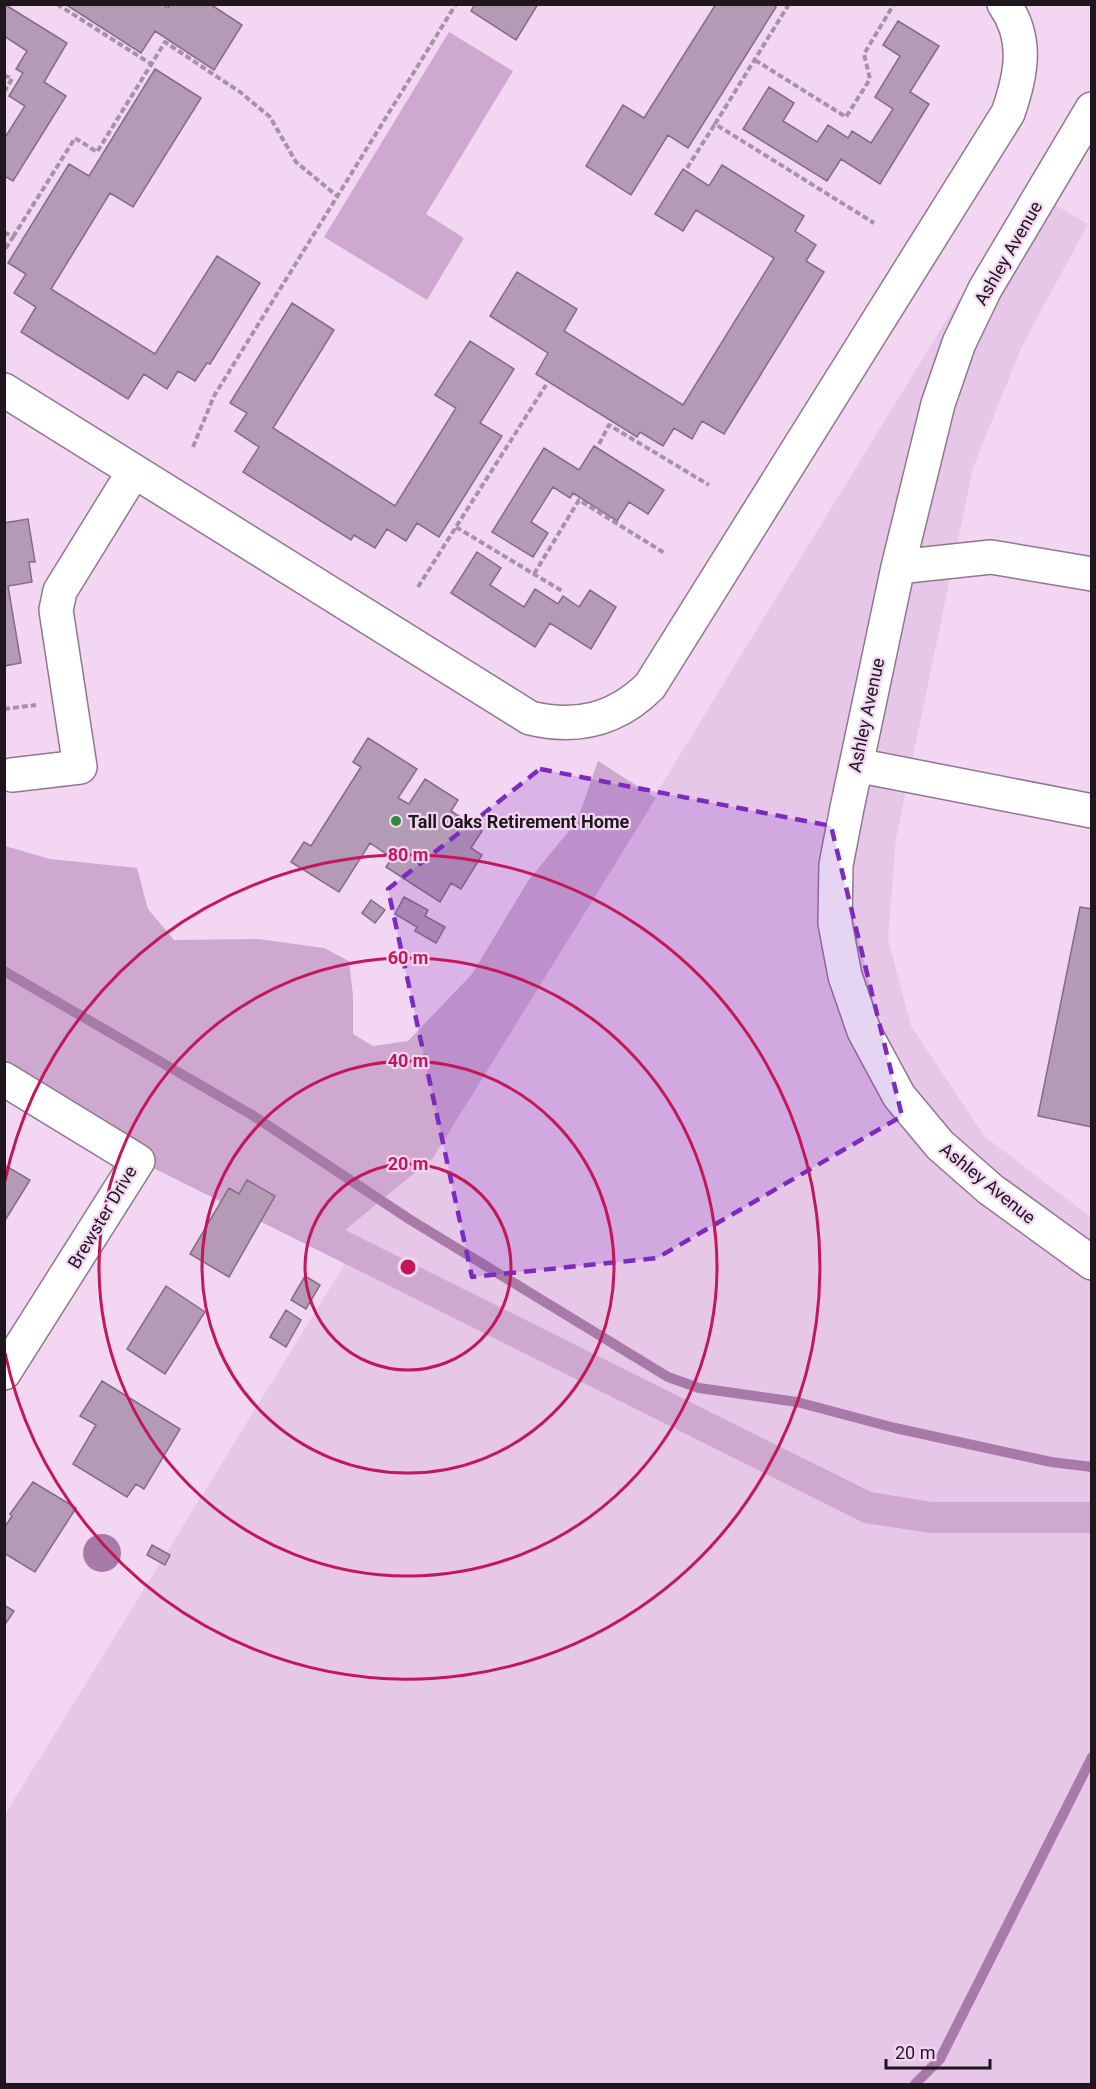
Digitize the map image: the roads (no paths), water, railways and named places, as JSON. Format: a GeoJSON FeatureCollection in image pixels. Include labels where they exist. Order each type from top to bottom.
{"type":"FeatureCollection","features":[{"type":"Feature","properties":{"kind":"street"},"geometry":{"type":"LineString","coordinates":[[4,390],[530,718],[548,722],[593,721],[620,709],[650,686],[1008,113],[1020,81],[1021,63],[1015,26],[1004,4]]}},
{"type":"Feature","properties":{"kind":"street","name":"Ashley Avenue"},"geometry":{"type":"LineString","coordinates":[[1092,109],[985,289],[959,343],[938,404],[898,567],[836,865],[835,923],[845,976],[864,1031],[899,1096],[940,1145],[990,1189],[1092,1263]]}},
{"type":"Feature","properties":{"kind":"street"},"geometry":{"type":"LineString","coordinates":[[12,775],[80,767],[56,610],[60,591],[134,471]]}},
{"type":"Feature","properties":{"kind":"street"},"geometry":{"type":"LineString","coordinates":[[898,567],[991,558],[1092,574]]}},
{"type":"Feature","properties":{"kind":"street"},"geometry":{"type":"LineString","coordinates":[[856,765],[1092,811]]}},
{"type":"Feature","properties":{"kind":"street","name":"Brewster Drive"},"geometry":{"type":"LineString","coordinates":[[4,1079],[138,1161],[4,1373]]}},
{"type":"Feature","properties":{"kind":"waterway"},"geometry":{"type":"LineString","coordinates":[[4,971],[252,1115],[409,1219],[668,1377],[699,1388],[797,1402],[895,1428],[1051,1462],[1092,1467]]}},
{"type":"Feature","properties":{"kind":"waterway"},"geometry":{"type":"LineString","coordinates":[[915,2084],[940,2059],[1092,1757]]}},
{"type":"Feature","properties":{"kind":"place","name":"Tall Oaks Retirement Home"},"geometry":{"type":"Point","coordinates":[396,821]}}]}
